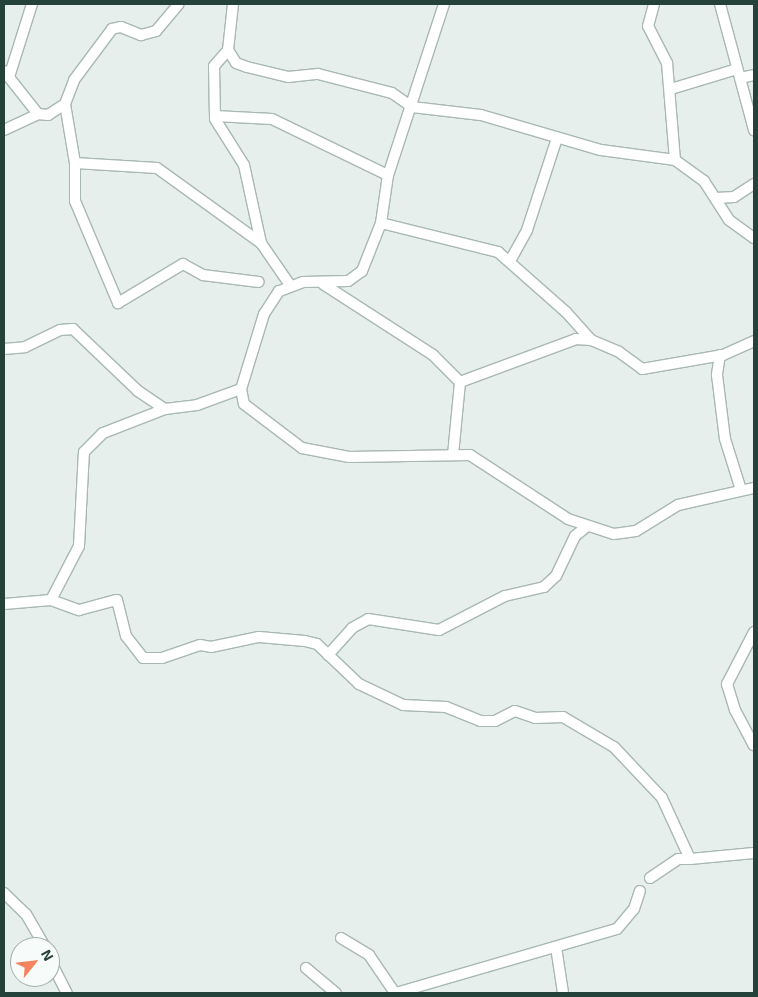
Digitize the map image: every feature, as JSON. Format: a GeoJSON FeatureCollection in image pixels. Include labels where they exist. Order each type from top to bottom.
{"type":"FeatureCollection","features":[{"type":"Feature","properties":{"kind":"street"},"geometry":{"type":"LineString","coordinates":[[32,4],[6,74],[38,114]]}},
{"type":"Feature","properties":{"kind":"street"},"geometry":{"type":"LineString","coordinates":[[179,4],[156,31],[141,35],[121,27],[112,29],[74,80],[65,104],[75,163],[75,201],[118,303],[183,264],[203,275],[259,282]]}},
{"type":"Feature","properties":{"kind":"street"},"geometry":{"type":"LineString","coordinates":[[233,4],[228,50],[214,66],[215,116],[244,165],[261,243]]}},
{"type":"Feature","properties":{"kind":"street"},"geometry":{"type":"LineString","coordinates":[[444,4],[412,107],[388,175],[381,224],[355,278],[323,284],[290,285],[279,291],[264,314],[241,389],[246,407],[302,448],[349,456],[452,455],[485,462],[586,527],[625,534],[667,509],[754,488]]}},
{"type":"Feature","properties":{"kind":"street"},"geometry":{"type":"LineString","coordinates":[[654,4],[648,26],[667,63],[671,88],[668,120],[675,160]]}},
{"type":"Feature","properties":{"kind":"street"},"geometry":{"type":"LineString","coordinates":[[720,4],[754,130]]}},
{"type":"Feature","properties":{"kind":"street"},"geometry":{"type":"LineString","coordinates":[[228,50],[236,63],[247,67],[288,77],[318,74],[392,93],[412,107],[481,115],[602,150],[675,160],[695,173],[716,198],[729,220],[754,238]]}},
{"type":"Feature","properties":{"kind":"street"},"geometry":{"type":"LineString","coordinates":[[671,88],[738,73],[754,75]]}},
{"type":"Feature","properties":{"kind":"street"},"geometry":{"type":"LineString","coordinates":[[4,130],[38,114],[48,115],[65,104]]}},
{"type":"Feature","properties":{"kind":"street"},"geometry":{"type":"LineString","coordinates":[[215,116],[272,119],[388,175]]}},
{"type":"Feature","properties":{"kind":"street"},"geometry":{"type":"LineString","coordinates":[[510,261],[528,230],[557,138]]}},
{"type":"Feature","properties":{"kind":"street"},"geometry":{"type":"LineString","coordinates":[[75,163],[157,168],[261,243],[290,285]]}},
{"type":"Feature","properties":{"kind":"street"},"geometry":{"type":"LineString","coordinates":[[716,198],[734,197],[754,184]]}},
{"type":"Feature","properties":{"kind":"street"},"geometry":{"type":"LineString","coordinates":[[381,224],[488,248],[510,261],[591,340],[647,370],[720,355],[754,341]]}},
{"type":"Feature","properties":{"kind":"street"},"geometry":{"type":"LineString","coordinates":[[323,284],[433,355],[460,382]]}},
{"type":"Feature","properties":{"kind":"street"},"geometry":{"type":"LineString","coordinates":[[4,349],[25,347],[60,330],[73,329],[138,391],[165,409]]}},
{"type":"Feature","properties":{"kind":"street"},"geometry":{"type":"LineString","coordinates":[[460,382],[576,339],[591,340]]}},
{"type":"Feature","properties":{"kind":"street"},"geometry":{"type":"LineString","coordinates":[[720,355],[717,375],[725,439],[741,490]]}},
{"type":"Feature","properties":{"kind":"street"},"geometry":{"type":"LineString","coordinates":[[452,455],[460,382]]}},
{"type":"Feature","properties":{"kind":"street"},"geometry":{"type":"LineString","coordinates":[[51,600],[79,546],[87,447],[102,433],[165,409],[197,405],[241,389]]}},
{"type":"Feature","properties":{"kind":"street"},"geometry":{"type":"LineString","coordinates":[[328,655],[352,628],[368,619],[438,630],[505,596],[544,587],[556,576],[575,536],[586,527]]}},
{"type":"Feature","properties":{"kind":"street"},"geometry":{"type":"LineString","coordinates":[[4,604],[51,600],[79,610],[117,600],[126,636],[143,658],[162,658],[200,645],[211,647],[260,637],[305,641],[328,655],[359,684],[403,705],[446,707],[480,720],[495,722],[515,711],[568,719],[614,747],[662,798],[690,858]]}},
{"type":"Feature","properties":{"kind":"street"},"geometry":{"type":"LineString","coordinates":[[754,632],[727,684],[734,710],[754,745]]}},
{"type":"Feature","properties":{"kind":"street"},"geometry":{"type":"LineString","coordinates":[[650,878],[678,859],[754,853]]}},
{"type":"Feature","properties":{"kind":"street"},"geometry":{"type":"LineString","coordinates":[[341,938],[369,955],[396,993],[622,926],[638,902],[640,891]]}},
{"type":"Feature","properties":{"kind":"street"},"geometry":{"type":"LineString","coordinates":[[4,893],[26,914],[39,937]]}},
{"type":"Feature","properties":{"kind":"street"},"geometry":{"type":"LineString","coordinates":[[556,947],[563,993]]}},
{"type":"Feature","properties":{"kind":"street"},"geometry":{"type":"LineString","coordinates":[[306,968],[336,993]]}},
{"type":"Feature","properties":{"kind":"street"},"geometry":{"type":"LineString","coordinates":[[60,979],[67,993]]}}]}
